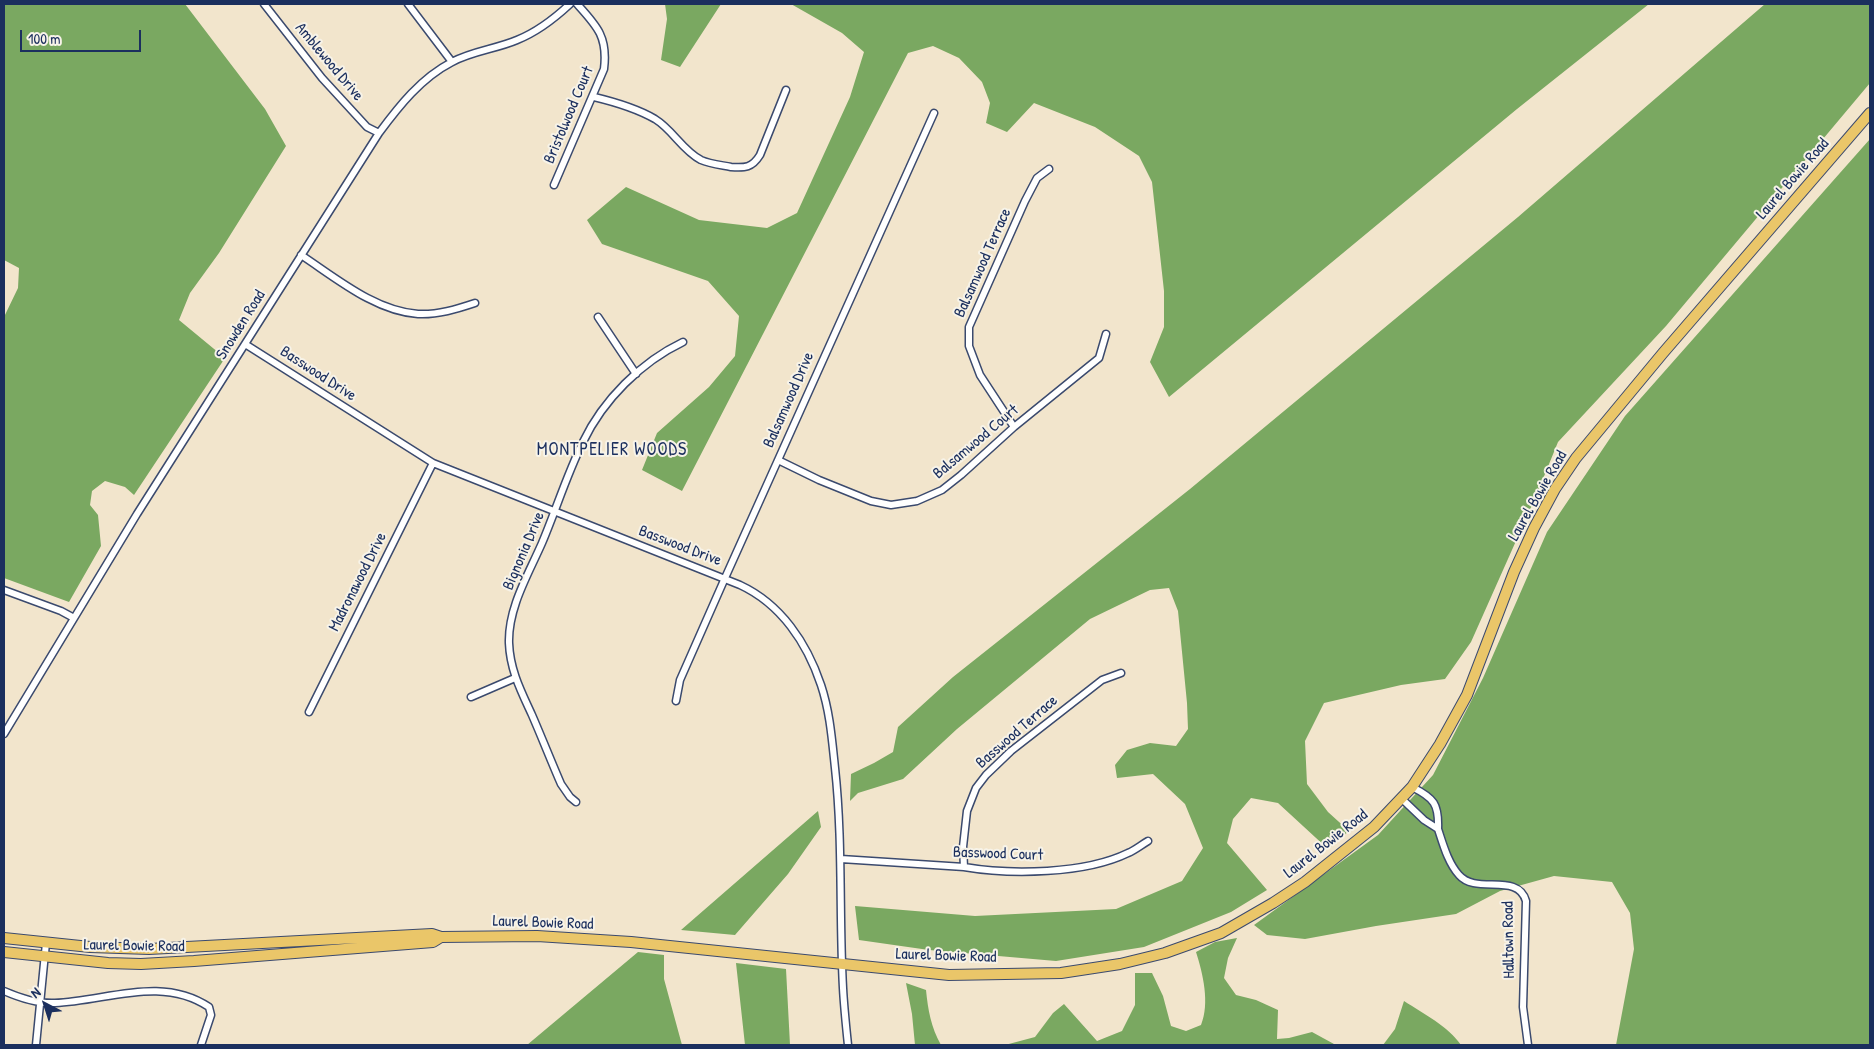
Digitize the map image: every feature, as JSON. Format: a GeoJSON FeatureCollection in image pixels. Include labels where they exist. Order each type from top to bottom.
{"type":"FeatureCollection","features":[{"type":"Feature","properties":{"kind":"main road","name":"Laurel Bowie Road"},"geometry":{"type":"LineString","coordinates":[[4,938],[46,943],[149,949],[422,934],[442,937],[537,936],[678,946],[949,975],[1061,973],[1143,959],[1221,932],[1273,903],[1305,882],[1374,826],[1412,787],[1440,744],[1467,695],[1514,572],[1555,488],[1576,458],[1663,353],[1870,113]]}},
{"type":"Feature","properties":{"kind":"main road","name":"Laurel Bowie Road"},"geometry":{"type":"LineString","coordinates":[[4,952],[108,963],[160,963],[433,942],[442,937]]}},
{"type":"Feature","properties":{"kind":"street","name":"Amblewood Drive"},"geometry":{"type":"LineString","coordinates":[[264,4],[322,78],[367,127],[379,133]]}},
{"type":"Feature","properties":{"kind":"street"},"geometry":{"type":"LineString","coordinates":[[408,4],[452,62]]}},
{"type":"Feature","properties":{"kind":"street","name":"Snowden Road"},"geometry":{"type":"LineString","coordinates":[[4,734],[245,344],[393,114],[414,90],[452,62],[516,41],[556,17],[570,4]]}},
{"type":"Feature","properties":{"kind":"street","name":"Bristolwood Court"},"geometry":{"type":"LineString","coordinates":[[554,185],[594,97],[604,69],[606,49],[597,27],[576,4]]}},
{"type":"Feature","properties":{"kind":"street"},"geometry":{"type":"LineString","coordinates":[[594,97],[629,107],[656,120],[701,160],[712,164],[741,168],[751,166],[760,156],[786,90]]}},
{"type":"Feature","properties":{"kind":"street","name":"Balsamwood Drive"},"geometry":{"type":"LineString","coordinates":[[676,701],[680,680],[934,113]]}},
{"type":"Feature","properties":{"kind":"street","name":"Balsamwood Terrace"},"geometry":{"type":"LineString","coordinates":[[1014,427],[980,375],[969,346],[969,327],[1029,193],[1037,178],[1049,169]]}},
{"type":"Feature","properties":{"kind":"street"},"geometry":{"type":"LineString","coordinates":[[301,255],[366,297],[404,312],[420,314],[448,312],[475,303]]}},
{"type":"Feature","properties":{"kind":"street"},"geometry":{"type":"LineString","coordinates":[[598,317],[636,374]]}},
{"type":"Feature","properties":{"kind":"street","name":"Balsamwood Court"},"geometry":{"type":"LineString","coordinates":[[778,460],[819,480],[871,501],[891,505],[906,504],[926,498],[942,490],[961,475],[1014,427],[1099,358],[1106,334]]}},
{"type":"Feature","properties":{"kind":"street","name":"Bignonia Drive"},"geometry":{"type":"LineString","coordinates":[[576,802],[561,784],[515,678],[509,643],[511,623],[522,589],[589,430],[610,401],[636,374],[653,359],[683,342]]}},
{"type":"Feature","properties":{"kind":"street","name":"Basswood Drive"},"geometry":{"type":"LineString","coordinates":[[245,344],[432,463],[757,592],[775,608],[794,630],[814,667],[826,705],[832,742],[838,796],[843,988],[848,1045]]}},
{"type":"Feature","properties":{"kind":"street","name":"Madronawood Drive"},"geometry":{"type":"LineString","coordinates":[[309,712],[432,463]]}},
{"type":"Feature","properties":{"kind":"street"},"geometry":{"type":"LineString","coordinates":[[4,590],[61,611],[74,618]]}},
{"type":"Feature","properties":{"kind":"street","name":"Basswood Terrace"},"geometry":{"type":"LineString","coordinates":[[964,867],[963,847],[967,811],[976,788],[986,775],[1011,751],[1102,680],[1121,673]]}},
{"type":"Feature","properties":{"kind":"street"},"geometry":{"type":"LineString","coordinates":[[471,697],[515,678]]}},
{"type":"Feature","properties":{"kind":"street","name":"Halltown Road"},"geometry":{"type":"LineString","coordinates":[[1412,787],[1428,795],[1434,803],[1439,814],[1438,829],[1448,856],[1459,876],[1478,884],[1513,886],[1524,896],[1526,902],[1523,1007],[1528,1045]]}},
{"type":"Feature","properties":{"kind":"street"},"geometry":{"type":"LineString","coordinates":[[1402,799],[1424,820],[1438,829]]}},
{"type":"Feature","properties":{"kind":"street","name":"Basswood Court"},"geometry":{"type":"LineString","coordinates":[[841,859],[964,867],[981,870],[1030,871],[1085,866],[1128,854],[1148,840]]}},
{"type":"Feature","properties":{"kind":"street"},"geometry":{"type":"LineString","coordinates":[[36,1045],[46,943]]}},
{"type":"Feature","properties":{"kind":"street"},"geometry":{"type":"LineString","coordinates":[[4,991],[21,999],[54,1003],[147,990],[168,991],[209,1007],[211,1014],[201,1045]]}},
{"type":"Feature","properties":{"kind":"green space"},"geometry":{"type":"Polygon","coordinates":[[[4,4],[185,4],[265,109],[286,146],[219,253],[190,293],[179,320],[225,358],[134,495],[125,487],[105,481],[92,491],[90,505],[98,515],[101,546],[69,602],[4,578],[4,317],[18,288],[19,268],[4,260],[4,4]]]}},
{"type":"Feature","properties":{"kind":"green space"},"geometry":{"type":"Polygon","coordinates":[[[665,4],[721,4],[680,67],[661,60],[667,19],[665,4]]]}},
{"type":"Feature","properties":{"kind":"green space"},"geometry":{"type":"Polygon","coordinates":[[[791,4],[1649,4],[1517,109],[1169,397],[1150,362],[1164,327],[1164,291],[1152,182],[1139,156],[1095,127],[1034,103],[1007,132],[986,123],[990,103],[982,82],[959,58],[933,46],[908,53],[682,491],[642,470],[657,433],[709,387],[735,356],[739,316],[708,281],[602,244],[587,220],[626,187],[699,220],[767,228],[797,213],[850,97],[864,52],[842,33],[791,4]]]}},
{"type":"Feature","properties":{"kind":"green space"},"geometry":{"type":"Polygon","coordinates":[[[1765,4],[1870,4],[1870,83],[1666,326],[1558,442],[1471,642],[1445,679],[1401,685],[1324,703],[1305,741],[1307,784],[1328,812],[1349,831],[1328,849],[1278,803],[1251,798],[1233,819],[1227,843],[1267,890],[1231,912],[1144,947],[1056,961],[929,950],[859,940],[855,906],[975,916],[1116,909],[1182,881],[1203,848],[1185,804],[1153,774],[1117,778],[1115,765],[1127,750],[1150,743],[1176,746],[1188,729],[1178,611],[1169,588],[1150,590],[1090,619],[957,729],[903,779],[858,793],[850,801],[851,774],[893,752],[898,727],[953,677],[1190,489],[1518,217],[1765,4]]]}},
{"type":"Feature","properties":{"kind":"green space"},"geometry":{"type":"Polygon","coordinates":[[[1870,139],[1870,1045],[1616,1045],[1634,949],[1630,913],[1612,882],[1554,876],[1500,891],[1456,914],[1305,939],[1267,935],[1254,925],[1378,835],[1433,775],[1483,678],[1547,532],[1625,416],[1870,139]]]}},
{"type":"Feature","properties":{"kind":"green space"},"geometry":{"type":"Polygon","coordinates":[[[818,811],[821,827],[788,874],[735,935],[681,930],[818,811]]]}},
{"type":"Feature","properties":{"kind":"green space"},"geometry":{"type":"Polygon","coordinates":[[[1237,938],[1228,958],[1224,978],[1236,995],[1256,1000],[1278,1010],[1277,1039],[1312,1032],[1334,1044],[1354,1045],[1005,1045],[1035,1037],[1053,1013],[1064,1004],[1097,1041],[1122,1031],[1135,1005],[1135,973],[1152,973],[1163,996],[1171,1026],[1186,1031],[1201,1025],[1204,1016],[1205,998],[1203,979],[1196,952],[1215,942],[1237,938]]]}},
{"type":"Feature","properties":{"kind":"green space"},"geometry":{"type":"Polygon","coordinates":[[[638,952],[664,955],[664,979],[682,1045],[527,1045],[638,952]]]}},
{"type":"Feature","properties":{"kind":"green space"},"geometry":{"type":"Polygon","coordinates":[[[736,963],[786,969],[790,1045],[745,1045],[736,963]]]}},
{"type":"Feature","properties":{"kind":"green space"},"geometry":{"type":"Polygon","coordinates":[[[906,983],[926,990],[930,1018],[941,1045],[915,1045],[906,983]]]}},
{"type":"Feature","properties":{"kind":"green space"},"geometry":{"type":"Polygon","coordinates":[[[1404,1001],[1443,1026],[1461,1045],[1383,1045],[1395,1029],[1404,1001]]]}},
{"type":"Feature","properties":{"kind":"district","name":"MONTPELIER WOODS"},"geometry":{"type":"Point","coordinates":[612,450]}}]}
